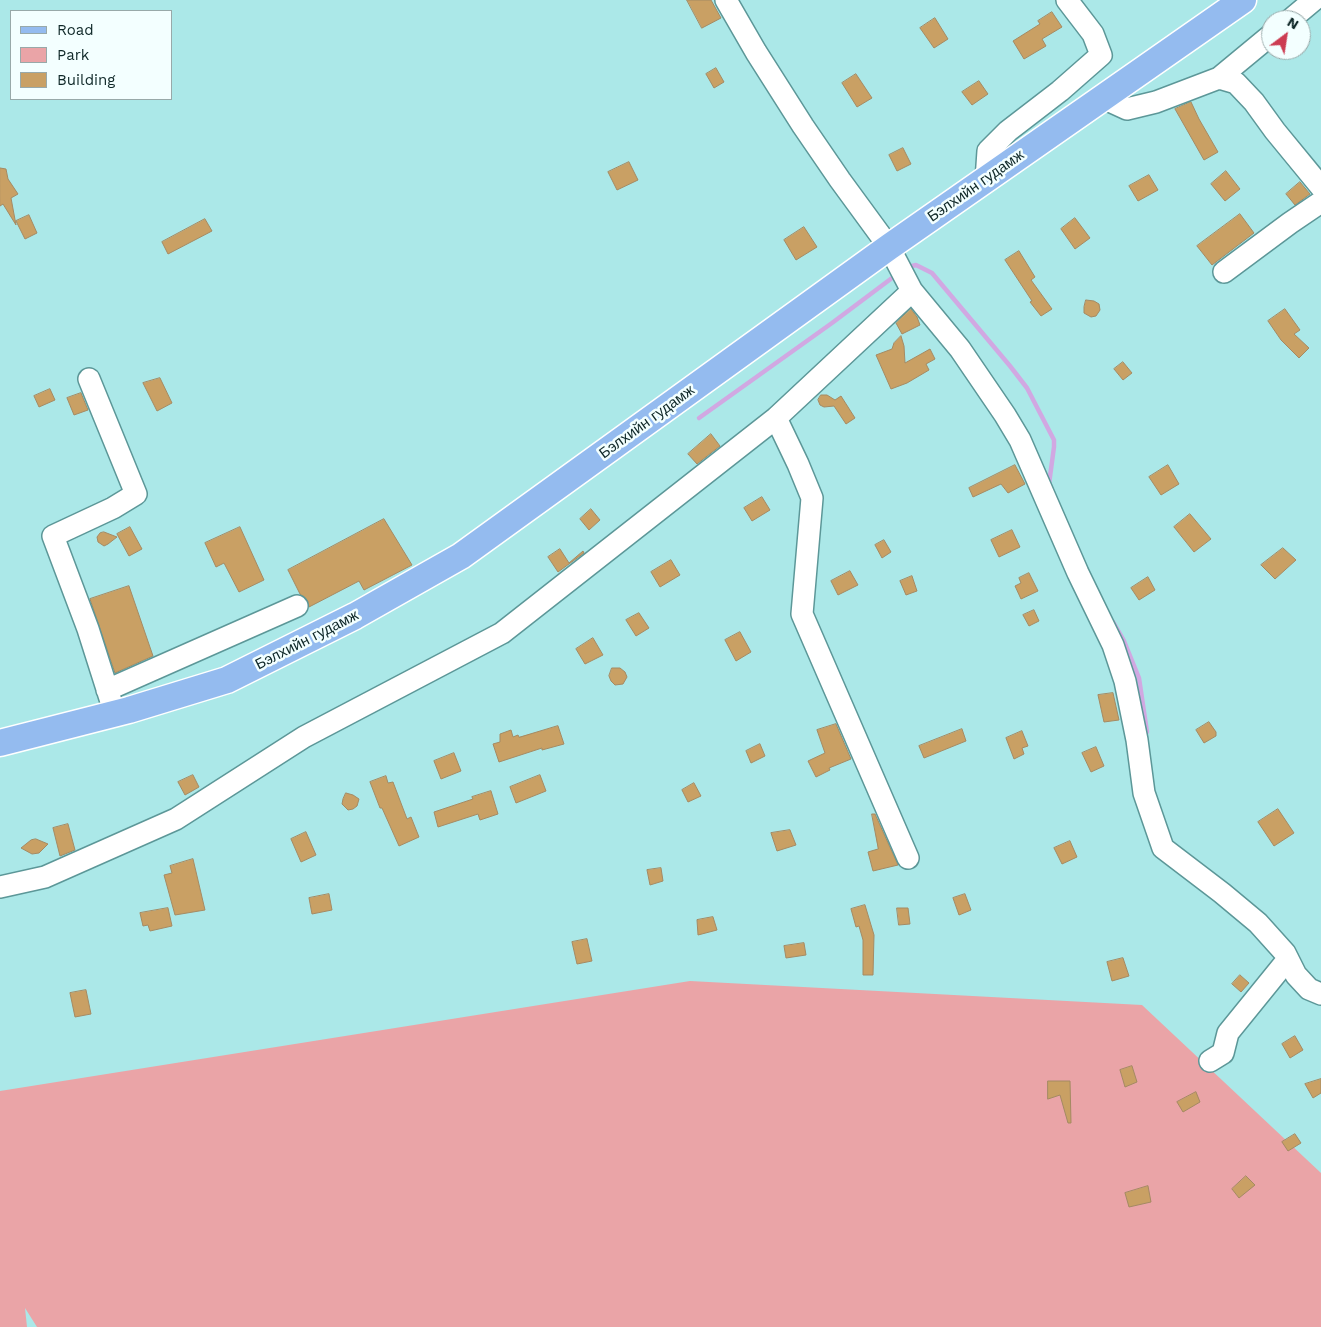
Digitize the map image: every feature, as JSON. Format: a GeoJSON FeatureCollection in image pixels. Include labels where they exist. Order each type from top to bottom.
{"type":"FeatureCollection","features":[{"type":"Feature","properties":{"kind":"main road","name":"Бэлхийн гудамж"},"geometry":{"type":"LineString","coordinates":[[0,743],[111,702],[227,680],[356,616],[461,556],[889,247],[1243,0]]}},
{"type":"Feature","properties":{"kind":"street"},"geometry":{"type":"LineString","coordinates":[[726,0],[756,52],[803,126],[889,247],[912,291],[960,348],[1020,440],[1058,529],[1098,617],[1113,645],[1125,681],[1137,740],[1144,793],[1163,848],[1258,923],[1285,953],[1296,975],[1309,989],[1321,994]]}},
{"type":"Feature","properties":{"kind":"street"},"geometry":{"type":"LineString","coordinates":[[986,180],[988,151],[1008,131],[1060,91],[1101,55],[1093,34],[1067,0]]}},
{"type":"Feature","properties":{"kind":"street"},"geometry":{"type":"LineString","coordinates":[[1302,10],[1314,0]]}},
{"type":"Feature","properties":{"kind":"street"},"geometry":{"type":"LineString","coordinates":[[1103,98],[1126,109],[1156,102],[1219,78],[1261,43]]}},
{"type":"Feature","properties":{"kind":"street"},"geometry":{"type":"LineString","coordinates":[[1219,78],[1236,83],[1254,102],[1321,187]]}},
{"type":"Feature","properties":{"kind":"street"},"geometry":{"type":"LineString","coordinates":[[1224,272],[1321,202]]}},
{"type":"Feature","properties":{"kind":"street"},"geometry":{"type":"LineString","coordinates":[[0,887],[45,877],[176,819],[304,738],[492,639],[617,544],[776,418],[912,291]]}},
{"type":"Feature","properties":{"kind":"street"},"geometry":{"type":"LineString","coordinates":[[89,379],[136,494],[114,508],[53,536],[88,630],[111,702],[296,606]]}},
{"type":"Feature","properties":{"kind":"street"},"geometry":{"type":"LineString","coordinates":[[776,418],[812,498],[802,614],[908,858]]}},
{"type":"Feature","properties":{"kind":"street"},"geometry":{"type":"LineString","coordinates":[[1210,1061],[1222,1053],[1228,1033],[1288,959]]}},
{"type":"Feature","properties":{"kind":"green space"},"geometry":{"type":"Polygon","coordinates":[[[690,981],[1142,1005],[1321,1173],[1321,1327],[37,1327],[25,1308],[27,1327],[0,1327],[0,1091],[690,981]]]}},
{"type":"Feature","properties":{"kind":"building"},"geometry":{"type":"Polygon","coordinates":[[[687,0],[711,0],[721,18],[702,28],[687,0]]]}},
{"type":"Feature","properties":{"kind":"building"},"geometry":{"type":"Polygon","coordinates":[[[1052,12],[1062,27],[1042,39],[1046,46],[1024,59],[1013,41],[1040,24],[1038,21],[1052,12]]]}},
{"type":"Feature","properties":{"kind":"building"},"geometry":{"type":"Polygon","coordinates":[[[935,18],[948,39],[934,48],[920,28],[935,18]]]}},
{"type":"Feature","properties":{"kind":"building"},"geometry":{"type":"Polygon","coordinates":[[[716,68],[724,82],[714,88],[706,74],[716,68]]]}},
{"type":"Feature","properties":{"kind":"building"},"geometry":{"type":"Polygon","coordinates":[[[856,74],[872,98],[857,107],[842,83],[856,74]]]}},
{"type":"Feature","properties":{"kind":"building"},"geometry":{"type":"Polygon","coordinates":[[[979,81],[988,94],[972,105],[962,92],[979,81]]]}},
{"type":"Feature","properties":{"kind":"building"},"geometry":{"type":"Polygon","coordinates":[[[1191,102],[1218,152],[1204,160],[1175,109],[1191,102]]]}},
{"type":"Feature","properties":{"kind":"building"},"geometry":{"type":"Polygon","coordinates":[[[903,148],[911,164],[897,171],[889,155],[903,148]]]}},
{"type":"Feature","properties":{"kind":"building"},"geometry":{"type":"Polygon","coordinates":[[[629,162],[638,180],[617,190],[608,172],[629,162]]]}},
{"type":"Feature","properties":{"kind":"building"},"geometry":{"type":"Polygon","coordinates":[[[0,168],[6,169],[8,179],[18,194],[11,198],[16,225],[3,204],[0,206],[0,168]]]}},
{"type":"Feature","properties":{"kind":"building"},"geometry":{"type":"Polygon","coordinates":[[[1226,171],[1240,189],[1225,201],[1211,184],[1226,171]]]}},
{"type":"Feature","properties":{"kind":"building"},"geometry":{"type":"Polygon","coordinates":[[[1149,175],[1158,190],[1138,201],[1129,186],[1149,175]]]}},
{"type":"Feature","properties":{"kind":"building"},"geometry":{"type":"Polygon","coordinates":[[[1300,182],[1310,194],[1295,205],[1286,194],[1300,182]]]}},
{"type":"Feature","properties":{"kind":"building"},"geometry":{"type":"Polygon","coordinates":[[[1240,214],[1254,233],[1212,265],[1197,246],[1240,214]]]}},
{"type":"Feature","properties":{"kind":"building"},"geometry":{"type":"Polygon","coordinates":[[[29,215],[37,233],[25,239],[16,221],[29,215]]]}},
{"type":"Feature","properties":{"kind":"building"},"geometry":{"type":"Polygon","coordinates":[[[1075,218],[1090,238],[1075,249],[1061,229],[1075,218]]]}},
{"type":"Feature","properties":{"kind":"building"},"geometry":{"type":"Polygon","coordinates":[[[205,219],[212,231],[168,254],[162,242],[205,219]]]}},
{"type":"Feature","properties":{"kind":"building"},"geometry":{"type":"Polygon","coordinates":[[[804,227],[817,247],[796,260],[784,240],[804,227]]]}},
{"type":"Feature","properties":{"kind":"building"},"geometry":{"type":"Polygon","coordinates":[[[1019,251],[1035,277],[1031,280],[1052,309],[1041,316],[1030,302],[1032,301],[1005,260],[1019,251]]]}},
{"type":"Feature","properties":{"kind":"building"},"geometry":{"type":"Polygon","coordinates":[[[1086,300],[1099,304],[1100,310],[1096,316],[1091,317],[1084,313],[1086,300]]]}},
{"type":"Feature","properties":{"kind":"building"},"geometry":{"type":"Polygon","coordinates":[[[911,309],[920,325],[902,334],[896,323],[911,309]]]}},
{"type":"Feature","properties":{"kind":"building"},"geometry":{"type":"Polygon","coordinates":[[[1285,309],[1300,330],[1294,334],[1309,348],[1299,358],[1281,340],[1268,321],[1285,309]]]}},
{"type":"Feature","properties":{"kind":"building"},"geometry":{"type":"Polygon","coordinates":[[[901,336],[904,346],[905,363],[930,349],[935,359],[926,364],[929,370],[907,383],[891,389],[876,355],[892,349],[894,343],[901,336]]]}},
{"type":"Feature","properties":{"kind":"building"},"geometry":{"type":"Polygon","coordinates":[[[1123,362],[1132,373],[1123,380],[1114,369],[1123,362]]]}},
{"type":"Feature","properties":{"kind":"building"},"geometry":{"type":"Polygon","coordinates":[[[160,378],[172,403],[157,411],[143,383],[160,378]]]}},
{"type":"Feature","properties":{"kind":"building"},"geometry":{"type":"Polygon","coordinates":[[[50,389],[55,400],[39,407],[34,396],[50,389]]]}},
{"type":"Feature","properties":{"kind":"building"},"geometry":{"type":"Polygon","coordinates":[[[81,393],[88,410],[74,415],[67,398],[81,393]]]}},
{"type":"Feature","properties":{"kind":"building"},"geometry":{"type":"Polygon","coordinates":[[[821,395],[827,395],[835,400],[841,396],[855,418],[846,424],[834,406],[824,407],[820,405],[818,400],[821,395]]]}},
{"type":"Feature","properties":{"kind":"building"},"geometry":{"type":"Polygon","coordinates":[[[711,434],[720,446],[697,464],[688,454],[711,434]]]}},
{"type":"Feature","properties":{"kind":"building"},"geometry":{"type":"Polygon","coordinates":[[[1015,465],[1025,484],[1008,493],[1001,484],[973,497],[969,488],[1015,465]]]}},
{"type":"Feature","properties":{"kind":"building"},"geometry":{"type":"Polygon","coordinates":[[[1168,465],[1179,484],[1161,495],[1149,477],[1168,465]]]}},
{"type":"Feature","properties":{"kind":"building"},"geometry":{"type":"Polygon","coordinates":[[[762,497],[770,510],[752,521],[744,508],[762,497]]]}},
{"type":"Feature","properties":{"kind":"building"},"geometry":{"type":"Polygon","coordinates":[[[591,509],[600,520],[589,530],[580,519],[591,509]]]}},
{"type":"Feature","properties":{"kind":"building"},"geometry":{"type":"Polygon","coordinates":[[[1190,514],[1211,539],[1194,552],[1174,527],[1190,514]]]}},
{"type":"Feature","properties":{"kind":"building"},"geometry":{"type":"Polygon","coordinates":[[[384,519],[412,565],[364,590],[359,581],[309,607],[308,601],[300,594],[288,570],[384,519]]]}},
{"type":"Feature","properties":{"kind":"building"},"geometry":{"type":"Polygon","coordinates":[[[130,527],[142,549],[129,556],[117,534],[130,527]]]}},
{"type":"Feature","properties":{"kind":"building"},"geometry":{"type":"Polygon","coordinates":[[[240,527],[264,580],[239,592],[224,563],[216,567],[205,543],[240,527]]]}},
{"type":"Feature","properties":{"kind":"building"},"geometry":{"type":"Polygon","coordinates":[[[1012,530],[1020,547],[999,557],[991,540],[1012,530]]]}},
{"type":"Feature","properties":{"kind":"building"},"geometry":{"type":"Polygon","coordinates":[[[104,532],[117,537],[104,546],[98,542],[97,537],[100,533],[104,532]]]}},
{"type":"Feature","properties":{"kind":"building"},"geometry":{"type":"Polygon","coordinates":[[[884,540],[891,552],[882,558],[875,545],[884,540]]]}},
{"type":"Feature","properties":{"kind":"building"},"geometry":{"type":"Polygon","coordinates":[[[1283,548],[1296,560],[1275,579],[1261,565],[1283,548]]]}},
{"type":"Feature","properties":{"kind":"building"},"geometry":{"type":"Polygon","coordinates":[[[560,549],[569,563],[583,551],[584,553],[558,572],[548,557],[560,549]]]}},
{"type":"Feature","properties":{"kind":"building"},"geometry":{"type":"Polygon","coordinates":[[[671,560],[680,575],[660,587],[651,572],[671,560]]]}},
{"type":"Feature","properties":{"kind":"building"},"geometry":{"type":"Polygon","coordinates":[[[850,571],[858,585],[838,595],[831,581],[850,571]]]}},
{"type":"Feature","properties":{"kind":"building"},"geometry":{"type":"Polygon","coordinates":[[[1029,573],[1038,591],[1021,599],[1015,586],[1021,583],[1019,578],[1029,573]]]}},
{"type":"Feature","properties":{"kind":"building"},"geometry":{"type":"Polygon","coordinates":[[[912,576],[917,591],[906,595],[900,581],[912,576]]]}},
{"type":"Feature","properties":{"kind":"building"},"geometry":{"type":"Polygon","coordinates":[[[1148,577],[1155,590],[1139,600],[1131,588],[1148,577]]]}},
{"type":"Feature","properties":{"kind":"building"},"geometry":{"type":"Polygon","coordinates":[[[129,586],[153,656],[115,673],[90,599],[129,586]]]}},
{"type":"Feature","properties":{"kind":"building"},"geometry":{"type":"Polygon","coordinates":[[[1034,610],[1039,621],[1029,626],[1023,615],[1034,610]]]}},
{"type":"Feature","properties":{"kind":"building"},"geometry":{"type":"Polygon","coordinates":[[[639,613],[649,628],[636,636],[626,620],[639,613]]]}},
{"type":"Feature","properties":{"kind":"building"},"geometry":{"type":"Polygon","coordinates":[[[740,632],[751,652],[736,661],[725,640],[740,632]]]}},
{"type":"Feature","properties":{"kind":"building"},"geometry":{"type":"Polygon","coordinates":[[[593,638],[603,655],[585,664],[576,649],[593,638]]]}},
{"type":"Feature","properties":{"kind":"building"},"geometry":{"type":"Polygon","coordinates":[[[612,668],[620,668],[625,672],[627,677],[623,684],[615,685],[611,681],[609,676],[612,668]]]}},
{"type":"Feature","properties":{"kind":"building"},"geometry":{"type":"Polygon","coordinates":[[[1113,693],[1119,720],[1104,722],[1098,695],[1113,693]]]}},
{"type":"Feature","properties":{"kind":"building"},"geometry":{"type":"Polygon","coordinates":[[[1209,722],[1216,732],[1216,736],[1204,743],[1196,730],[1209,722]]]}},
{"type":"Feature","properties":{"kind":"building"},"geometry":{"type":"Polygon","coordinates":[[[836,724],[851,759],[829,768],[830,770],[816,777],[808,761],[825,753],[817,730],[836,724]]]}},
{"type":"Feature","properties":{"kind":"building"},"geometry":{"type":"Polygon","coordinates":[[[558,726],[564,744],[542,750],[542,748],[499,762],[493,744],[500,742],[500,734],[511,730],[513,737],[518,735],[519,737],[558,726]]]}},
{"type":"Feature","properties":{"kind":"building"},"geometry":{"type":"Polygon","coordinates":[[[962,729],[966,741],[924,758],[919,746],[962,729]]]}},
{"type":"Feature","properties":{"kind":"building"},"geometry":{"type":"Polygon","coordinates":[[[1022,731],[1028,746],[1022,748],[1024,754],[1014,759],[1006,738],[1022,731]]]}},
{"type":"Feature","properties":{"kind":"building"},"geometry":{"type":"Polygon","coordinates":[[[760,744],[765,756],[751,763],[746,751],[760,744]]]}},
{"type":"Feature","properties":{"kind":"building"},"geometry":{"type":"Polygon","coordinates":[[[1096,747],[1104,766],[1091,772],[1082,753],[1096,747]]]}},
{"type":"Feature","properties":{"kind":"building"},"geometry":{"type":"Polygon","coordinates":[[[454,753],[461,771],[441,779],[434,761],[454,753]]]}},
{"type":"Feature","properties":{"kind":"building"},"geometry":{"type":"Polygon","coordinates":[[[193,775],[199,787],[185,795],[178,782],[193,775]]]}},
{"type":"Feature","properties":{"kind":"building"},"geometry":{"type":"Polygon","coordinates":[[[540,775],[546,791],[516,803],[510,787],[540,775]]]}},
{"type":"Feature","properties":{"kind":"building"},"geometry":{"type":"Polygon","coordinates":[[[386,776],[388,783],[393,782],[407,819],[411,817],[419,837],[399,846],[382,808],[380,808],[370,782],[386,776]]]}},
{"type":"Feature","properties":{"kind":"building"},"geometry":{"type":"Polygon","coordinates":[[[694,783],[701,796],[688,802],[682,790],[694,783]]]}},
{"type":"Feature","properties":{"kind":"building"},"geometry":{"type":"Polygon","coordinates":[[[491,791],[498,814],[480,820],[478,814],[438,827],[434,812],[491,791]]]}},
{"type":"Feature","properties":{"kind":"building"},"geometry":{"type":"Polygon","coordinates":[[[346,793],[359,799],[357,806],[353,809],[348,810],[342,804],[346,793]]]}},
{"type":"Feature","properties":{"kind":"building"},"geometry":{"type":"Polygon","coordinates":[[[1278,809],[1294,833],[1274,846],[1258,822],[1278,809]]]}},
{"type":"Feature","properties":{"kind":"building"},"geometry":{"type":"Polygon","coordinates":[[[872,814],[875,814],[898,865],[873,871],[868,852],[878,849],[872,814]]]}},
{"type":"Feature","properties":{"kind":"building"},"geometry":{"type":"Polygon","coordinates":[[[68,824],[75,850],[60,856],[53,828],[68,824]]]}},
{"type":"Feature","properties":{"kind":"building"},"geometry":{"type":"Polygon","coordinates":[[[790,830],[796,845],[777,851],[771,833],[790,830]]]}},
{"type":"Feature","properties":{"kind":"building"},"geometry":{"type":"Polygon","coordinates":[[[306,832],[316,855],[301,862],[291,839],[306,832]]]}},
{"type":"Feature","properties":{"kind":"building"},"geometry":{"type":"Polygon","coordinates":[[[36,839],[48,844],[39,853],[32,854],[21,848],[31,840],[36,839]]]}},
{"type":"Feature","properties":{"kind":"building"},"geometry":{"type":"Polygon","coordinates":[[[1070,841],[1077,857],[1062,864],[1054,848],[1070,841]]]}},
{"type":"Feature","properties":{"kind":"building"},"geometry":{"type":"Polygon","coordinates":[[[193,859],[205,910],[175,915],[164,875],[172,873],[170,866],[193,859]]]}},
{"type":"Feature","properties":{"kind":"building"},"geometry":{"type":"Polygon","coordinates":[[[661,868],[663,881],[650,885],[647,870],[661,868]]]}},
{"type":"Feature","properties":{"kind":"building"},"geometry":{"type":"Polygon","coordinates":[[[329,894],[332,910],[312,914],[309,898],[329,894]]]}},
{"type":"Feature","properties":{"kind":"building"},"geometry":{"type":"Polygon","coordinates":[[[965,894],[971,910],[959,915],[953,898],[965,894]]]}},
{"type":"Feature","properties":{"kind":"building"},"geometry":{"type":"Polygon","coordinates":[[[865,905],[874,935],[873,975],[863,975],[863,940],[859,926],[856,927],[851,909],[865,905]]]}},
{"type":"Feature","properties":{"kind":"building"},"geometry":{"type":"Polygon","coordinates":[[[168,908],[172,926],[150,931],[148,925],[143,926],[140,913],[168,908]]]}},
{"type":"Feature","properties":{"kind":"building"},"geometry":{"type":"Polygon","coordinates":[[[897,908],[908,908],[910,924],[899,925],[897,908]]]}},
{"type":"Feature","properties":{"kind":"building"},"geometry":{"type":"Polygon","coordinates":[[[713,917],[717,930],[698,935],[697,920],[713,917]]]}},
{"type":"Feature","properties":{"kind":"building"},"geometry":{"type":"Polygon","coordinates":[[[587,939],[592,961],[577,964],[572,942],[587,939]]]}},
{"type":"Feature","properties":{"kind":"building"},"geometry":{"type":"Polygon","coordinates":[[[804,943],[806,955],[786,958],[784,946],[804,943]]]}},
{"type":"Feature","properties":{"kind":"building"},"geometry":{"type":"Polygon","coordinates":[[[1123,958],[1129,976],[1112,981],[1107,962],[1123,958]]]}},
{"type":"Feature","properties":{"kind":"building"},"geometry":{"type":"Polygon","coordinates":[[[1240,975],[1249,983],[1241,992],[1232,984],[1240,975]]]}},
{"type":"Feature","properties":{"kind":"building"},"geometry":{"type":"Polygon","coordinates":[[[86,990],[91,1014],[75,1017],[70,993],[86,990]]]}},
{"type":"Feature","properties":{"kind":"building"},"geometry":{"type":"Polygon","coordinates":[[[1295,1036],[1303,1050],[1290,1058],[1282,1044],[1295,1036]]]}},
{"type":"Feature","properties":{"kind":"building"},"geometry":{"type":"Polygon","coordinates":[[[1132,1066],[1137,1082],[1125,1087],[1120,1070],[1132,1066]]]}},
{"type":"Feature","properties":{"kind":"building"},"geometry":{"type":"Polygon","coordinates":[[[1321,1079],[1321,1093],[1313,1098],[1305,1084],[1321,1079]]]}},
{"type":"Feature","properties":{"kind":"building"},"geometry":{"type":"Polygon","coordinates":[[[1048,1081],[1070,1081],[1071,1123],[1068,1123],[1060,1095],[1048,1099],[1048,1081]]]}},
{"type":"Feature","properties":{"kind":"building"},"geometry":{"type":"Polygon","coordinates":[[[1196,1092],[1200,1102],[1183,1112],[1177,1102],[1196,1092]]]}},
{"type":"Feature","properties":{"kind":"building"},"geometry":{"type":"Polygon","coordinates":[[[1295,1134],[1301,1143],[1288,1151],[1282,1142],[1295,1134]]]}},
{"type":"Feature","properties":{"kind":"building"},"geometry":{"type":"Polygon","coordinates":[[[1246,1176],[1255,1185],[1239,1198],[1232,1189],[1246,1176]]]}},
{"type":"Feature","properties":{"kind":"building"},"geometry":{"type":"Polygon","coordinates":[[[1148,1186],[1151,1202],[1129,1207],[1125,1193],[1148,1186]]]}},
{"type":"Feature","properties":{"kind":"waterway"},"geometry":{"type":"LineString","coordinates":[[908,267],[916,265],[932,273],[1027,388],[1054,440],[1049,484]]}},
{"type":"Feature","properties":{"kind":"waterway"},"geometry":{"type":"LineString","coordinates":[[699,418],[892,278]]}},
{"type":"Feature","properties":{"kind":"waterway"},"geometry":{"type":"LineString","coordinates":[[1113,622],[1124,641],[1139,678],[1147,732]]}}]}
